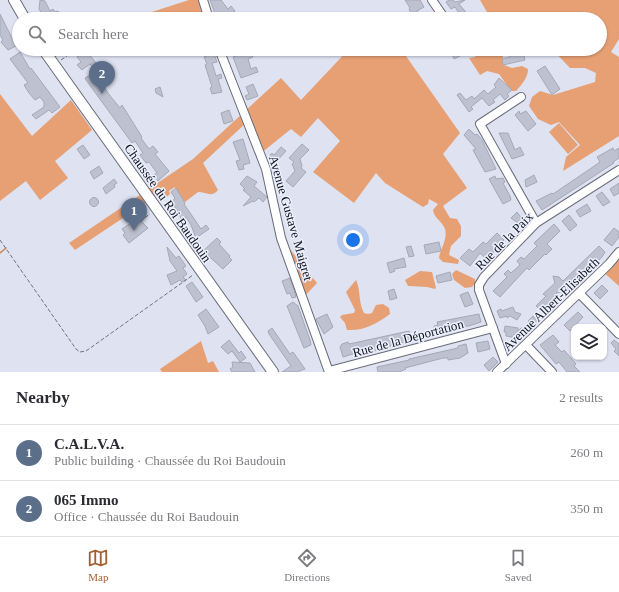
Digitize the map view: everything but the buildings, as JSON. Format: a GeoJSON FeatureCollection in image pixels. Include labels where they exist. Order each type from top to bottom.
{"type":"FeatureCollection","features":[{"type":"Feature","properties":{"kind":"main road"},"geometry":{"type":"LineString","coordinates":[[14,0],[21,12]]}},
{"type":"Feature","properties":{"kind":"main road","name":"Chaussée du Roi Baudouin"},"geometry":{"type":"LineString","coordinates":[[48,56],[273,372]]}},
{"type":"Feature","properties":{"kind":"street"},"geometry":{"type":"LineString","coordinates":[[203,0],[207,12]]}},
{"type":"Feature","properties":{"kind":"street"},"geometry":{"type":"LineString","coordinates":[[432,0],[440,12]]}},
{"type":"Feature","properties":{"kind":"street","name":"Avenue Gustave Maigret"},"geometry":{"type":"LineString","coordinates":[[222,56],[266,169],[281,238],[329,372]]}},
{"type":"Feature","properties":{"kind":"street"},"geometry":{"type":"LineString","coordinates":[[521,97],[480,124],[536,223]]}},
{"type":"Feature","properties":{"kind":"street","name":"Rue de la Paix"},"geometry":{"type":"LineString","coordinates":[[506,364],[479,285],[484,277],[536,223],[619,170]]}},
{"type":"Feature","properties":{"kind":"street","name":"Avenue Albert-Elisabeth"},"geometry":{"type":"LineString","coordinates":[[497,372],[609,264],[619,252]]}},
{"type":"Feature","properties":{"kind":"street"},"geometry":{"type":"LineString","coordinates":[[579,293],[619,334]]}},
{"type":"Feature","properties":{"kind":"street","name":"Rue de la Déportation"},"geometry":{"type":"LineString","coordinates":[[329,372],[493,328]]}},
{"type":"Feature","properties":{"kind":"street"},"geometry":{"type":"LineString","coordinates":[[526,345],[552,372]]}},
{"type":"Feature","properties":{"kind":"path"},"geometry":{"type":"LineString","coordinates":[[54,65],[67,56]]}},
{"type":"Feature","properties":{"kind":"path"},"geometry":{"type":"LineString","coordinates":[[140,221],[157,209]]}},
{"type":"Feature","properties":{"kind":"path"},"geometry":{"type":"LineString","coordinates":[[0,240],[76,349],[80,352],[86,351],[200,270]]}},
{"type":"Feature","properties":{"kind":"shaded area"},"geometry":{"type":"Polygon","coordinates":[[[189,0],[201,0],[204,12],[152,12],[189,0]]]}},
{"type":"Feature","properties":{"kind":"shaded area"},"geometry":{"type":"Polygon","coordinates":[[[480,0],[619,0],[619,39],[611,52],[619,57],[619,136],[563,171],[566,157],[580,145],[559,122],[551,125],[538,119],[529,106],[532,97],[540,91],[553,95],[595,82],[596,73],[585,68],[570,68],[559,56],[607,56],[607,12],[487,12],[480,0]]]}},
{"type":"Feature","properties":{"kind":"shaded area"},"geometry":{"type":"Polygon","coordinates":[[[342,56],[406,56],[460,133],[443,154],[467,188],[443,206],[450,218],[457,219],[461,226],[461,236],[451,246],[449,255],[459,260],[458,264],[443,262],[439,258],[446,233],[444,226],[436,217],[433,210],[438,204],[429,199],[428,204],[423,207],[385,183],[376,173],[354,203],[313,172],[340,141],[318,118],[301,137],[291,129],[260,154],[247,122],[203,163],[218,190],[216,192],[211,194],[198,192],[185,202],[175,187],[169,191],[170,194],[164,199],[162,199],[159,194],[75,250],[69,243],[193,159],[281,78],[301,100],[342,56]]]}},
{"type":"Feature","properties":{"kind":"shaded area"},"geometry":{"type":"Polygon","coordinates":[[[503,56],[504,65],[512,68],[522,66],[528,69],[526,78],[516,91],[511,91],[499,74],[487,71],[480,75],[469,58],[503,56]]]}},
{"type":"Feature","properties":{"kind":"shaded area"},"geometry":{"type":"Polygon","coordinates":[[[0,94],[32,136],[71,100],[92,130],[55,161],[68,178],[40,200],[26,181],[0,201],[0,94]]]}},
{"type":"Feature","properties":{"kind":"shaded area"},"geometry":{"type":"Polygon","coordinates":[[[559,123],[578,145],[568,154],[549,132],[559,123]]]}},
{"type":"Feature","properties":{"kind":"shaded area"},"geometry":{"type":"Polygon","coordinates":[[[281,238],[317,283],[302,299],[281,238]]]}},
{"type":"Feature","properties":{"kind":"shaded area"},"geometry":{"type":"Polygon","coordinates":[[[615,257],[619,261],[619,286],[602,271],[615,257]]]}},
{"type":"Feature","properties":{"kind":"shaded area"},"geometry":{"type":"Polygon","coordinates":[[[456,270],[475,279],[475,283],[472,287],[465,288],[454,280],[452,274],[456,270]]]}},
{"type":"Feature","properties":{"kind":"shaded area"},"geometry":{"type":"Polygon","coordinates":[[[420,271],[432,272],[435,289],[408,286],[405,280],[420,271]]]}},
{"type":"Feature","properties":{"kind":"shaded area"},"geometry":{"type":"Polygon","coordinates":[[[356,280],[364,313],[372,313],[376,305],[383,304],[389,308],[390,314],[370,326],[347,330],[345,323],[340,317],[342,315],[354,313],[355,310],[346,292],[356,280]]]}},
{"type":"Feature","properties":{"kind":"shaded area"},"geometry":{"type":"Polygon","coordinates":[[[201,341],[208,363],[213,361],[219,372],[162,372],[160,369],[201,341]]]}},
{"type":"Feature","properties":{"kind":"waterway"},"geometry":{"type":"LineString","coordinates":[[0,253],[6,248]]}},
{"type":"Feature","properties":{"kind":"place","name":"065 Immo"},"geometry":{"type":"Point","coordinates":[102,94]}},
{"type":"Feature","properties":{"kind":"place","name":"C.A.L.V.A."},"geometry":{"type":"Point","coordinates":[134,231]}}]}
